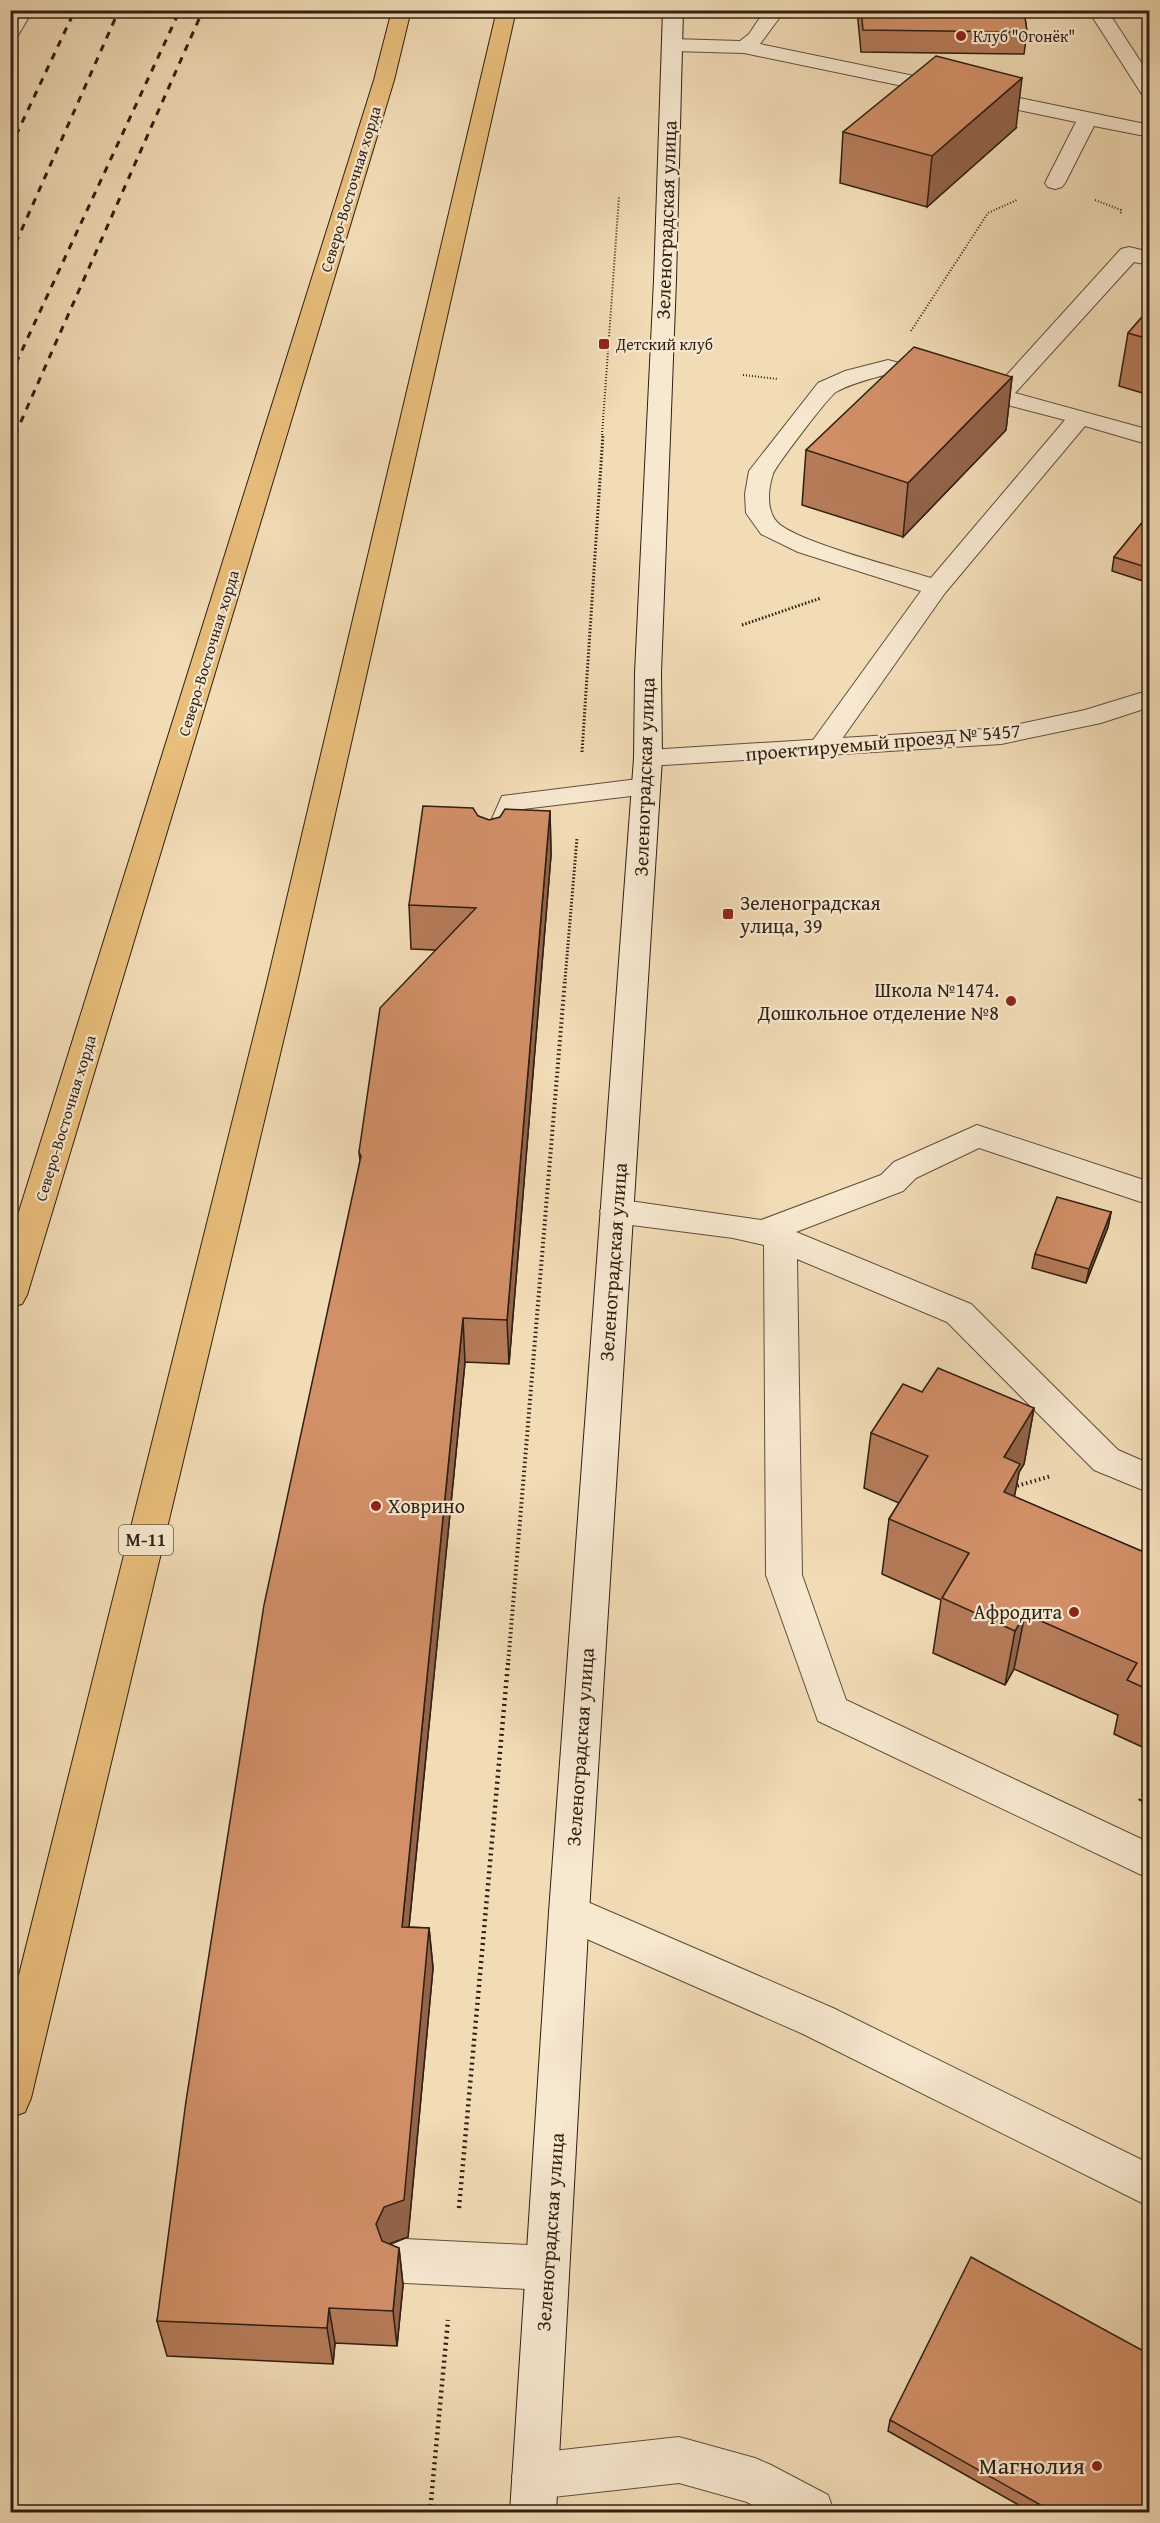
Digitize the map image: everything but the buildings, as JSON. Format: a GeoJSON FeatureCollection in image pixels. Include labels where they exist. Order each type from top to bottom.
{"type":"FeatureCollection","features":[{"type":"Feature","properties":{"kind":"main road","name":"Северо-Восточная хорда"},"geometry":{"type":"LineString","coordinates":[[10,1295],[384,80],[402,10]]}},
{"type":"Feature","properties":{"kind":"main road","name":"М-11"},"geometry":{"type":"LineString","coordinates":[[10,2098],[282,983],[507,10]]}},
{"type":"Feature","properties":{"kind":"street"},"geometry":{"type":"LineString","coordinates":[[10,33],[24,10]]}},
{"type":"Feature","properties":{"kind":"street","name":"Зеленоградская улица"},"geometry":{"type":"LineString","coordinates":[[534,2494],[569,1912],[647,772],[648,673],[665,280],[673,10]]}},
{"type":"Feature","properties":{"kind":"street"},"geometry":{"type":"LineString","coordinates":[[744,48],[756,38],[773,13],[779,10]]}},
{"type":"Feature","properties":{"kind":"street"},"geometry":{"type":"LineString","coordinates":[[1097,10],[1149,92]]}},
{"type":"Feature","properties":{"kind":"street"},"geometry":{"type":"LineString","coordinates":[[672,45],[744,48],[1149,131]]}},
{"type":"Feature","properties":{"kind":"street"},"geometry":{"type":"LineString","coordinates":[[1055,183],[1088,118]]}},
{"type":"Feature","properties":{"kind":"street"},"geometry":{"type":"LineString","coordinates":[[1000,396],[1139,256]]}},
{"type":"Feature","properties":{"kind":"street"},"geometry":{"type":"LineString","coordinates":[[936,588],[807,547],[770,529],[758,513],[757,494],[761,471],[826,388],[853,376],[888,367],[1080,417],[1149,438]]}},
{"type":"Feature","properties":{"kind":"street"},"geometry":{"type":"LineString","coordinates":[[822,747],[936,588],[1080,417]]}},
{"type":"Feature","properties":{"kind":"street","name":"проектируемый проезд № 5457"},"geometry":{"type":"LineString","coordinates":[[491,853],[512,802],[581,794],[647,772],[822,747],[1000,736],[1091,717],[1149,698]]}},
{"type":"Feature","properties":{"kind":"street"},"geometry":{"type":"LineString","coordinates":[[772,1235],[892,1183],[905,1170],[977,1136],[1149,1194]]}},
{"type":"Feature","properties":{"kind":"street"},"geometry":{"type":"LineString","coordinates":[[616,1211],[733,1226],[772,1235],[959,1313],[1106,1460],[1149,1479]]}},
{"type":"Feature","properties":{"kind":"street"},"geometry":{"type":"LineString","coordinates":[[772,1235],[783,1575],[831,1710],[1149,1863]]}},
{"type":"Feature","properties":{"kind":"street"},"geometry":{"type":"LineString","coordinates":[[569,1912],[818,2021],[1149,2186]]}},
{"type":"Feature","properties":{"kind":"street"},"geometry":{"type":"LineString","coordinates":[[405,2261],[547,2268]]}},
{"type":"Feature","properties":{"kind":"street"},"geometry":{"type":"LineString","coordinates":[[534,2494],[679,2460],[755,2481],[811,2512]]}},
{"type":"Feature","properties":{"kind":"path"},"geometry":{"type":"LineString","coordinates":[[888,367],[987,213],[1055,183],[1120,210],[1139,256]]}},
{"type":"Feature","properties":{"kind":"path"},"geometry":{"type":"LineString","coordinates":[[430,2512],[494,1830],[581,794],[586,672],[619,186]]}},
{"type":"Feature","properties":{"kind":"path"},"geometry":{"type":"LineString","coordinates":[[742,625],[890,574]]}},
{"type":"Feature","properties":{"kind":"railway"},"geometry":{"type":"LineString","coordinates":[[10,148],[75,10]]}},
{"type":"Feature","properties":{"kind":"railway"},"geometry":{"type":"LineString","coordinates":[[10,256],[119,10]]}},
{"type":"Feature","properties":{"kind":"railway"},"geometry":{"type":"LineString","coordinates":[[10,376],[180,10]]}},
{"type":"Feature","properties":{"kind":"railway"},"geometry":{"type":"LineString","coordinates":[[15,435],[203,10]]}},
{"type":"Feature","properties":{"kind":"railway"},"geometry":{"type":"LineString","coordinates":[[10,447],[16,434]]}},
{"type":"Feature","properties":{"kind":"place","name":"Клуб \"Огонёк\""},"geometry":{"type":"Point","coordinates":[961,36]}},
{"type":"Feature","properties":{"kind":"place","name":"Детский клуб"},"geometry":{"type":"Point","coordinates":[604,344]}},
{"type":"Feature","properties":{"kind":"place","name":"Зеленоградская улица, 39"},"geometry":{"type":"Point","coordinates":[728,914]}},
{"type":"Feature","properties":{"kind":"place","name":"Школа №1474. Дошкольное отделение №8"},"geometry":{"type":"Point","coordinates":[1011,1001]}},
{"type":"Feature","properties":{"kind":"place","name":"Ховрино"},"geometry":{"type":"Point","coordinates":[376,1506]}},
{"type":"Feature","properties":{"kind":"place","name":"Афродита"},"geometry":{"type":"Point","coordinates":[1074,1612]}},
{"type":"Feature","properties":{"kind":"place","name":"Магнолия"},"geometry":{"type":"Point","coordinates":[1097,2466]}}]}
